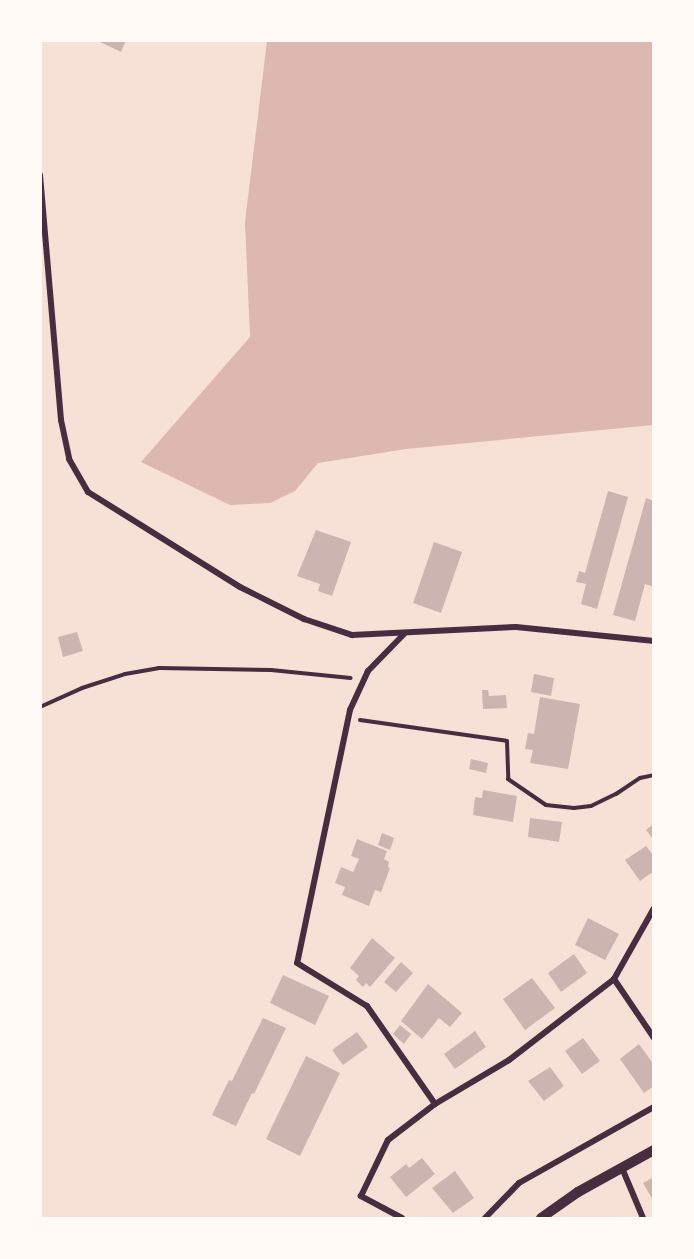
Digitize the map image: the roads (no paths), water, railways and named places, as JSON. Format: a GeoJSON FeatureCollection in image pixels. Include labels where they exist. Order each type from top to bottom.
{"type":"FeatureCollection","features":[{"type":"Feature","properties":{"kind":"street"},"geometry":{"type":"LineString","coordinates":[[40,175],[62,420],[69,459],[88,492],[240,587],[304,619],[352,635],[516,627],[654,640]]}},
{"type":"Feature","properties":{"kind":"street"},"geometry":{"type":"LineString","coordinates":[[404,634],[368,671],[348,718],[297,963],[367,1006],[435,1104]]}},
{"type":"Feature","properties":{"kind":"street"},"geometry":{"type":"LineString","coordinates":[[402,1218],[361,1196],[388,1140],[435,1104],[508,1060],[614,979],[654,908]]}},
{"type":"Feature","properties":{"kind":"street"},"geometry":{"type":"LineString","coordinates":[[614,979],[654,1038]]}},
{"type":"Feature","properties":{"kind":"street"},"geometry":{"type":"LineString","coordinates":[[484,1218],[519,1184],[654,1107]]}},
{"type":"Feature","properties":{"kind":"street"},"geometry":{"type":"LineString","coordinates":[[541,1218],[578,1192],[654,1150]]}},
{"type":"Feature","properties":{"kind":"street"},"geometry":{"type":"LineString","coordinates":[[622,1168],[643,1218]]}}]}
